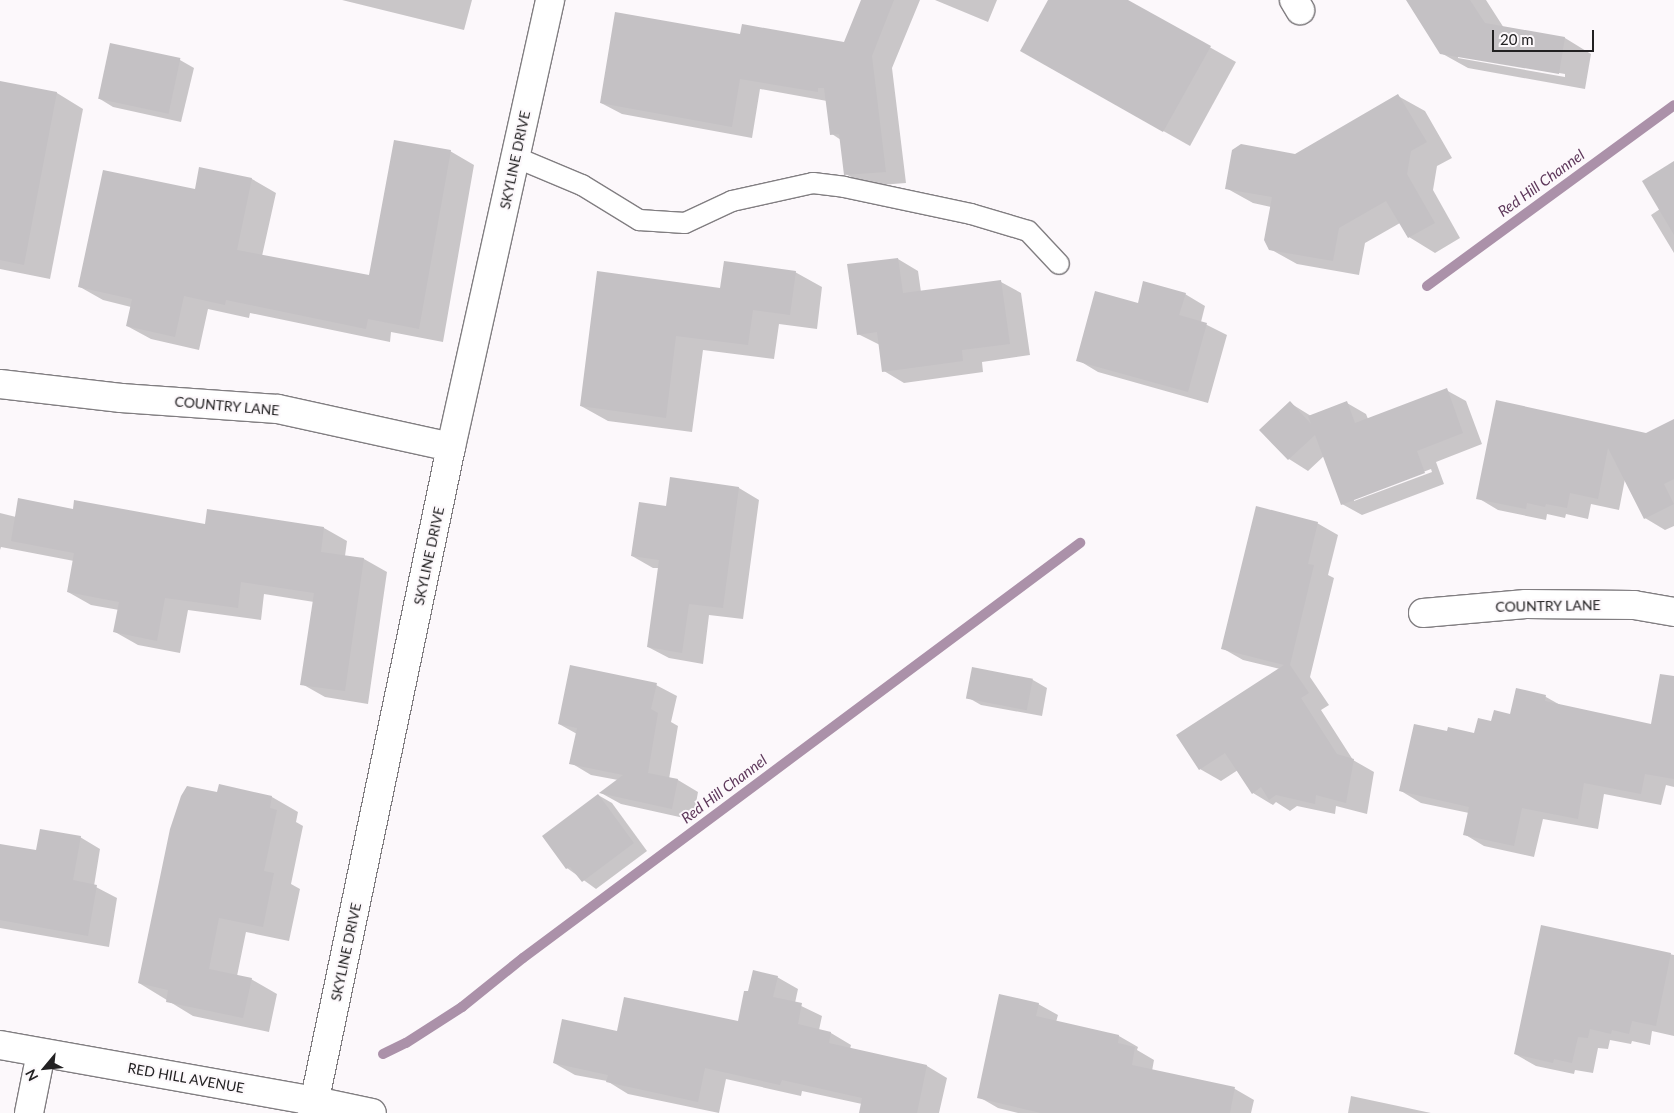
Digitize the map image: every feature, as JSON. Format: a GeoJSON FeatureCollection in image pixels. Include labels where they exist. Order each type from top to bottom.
{"type":"FeatureCollection","features":[{"type":"Feature","properties":{"kind":"street","name":"SKYLINE DRIVE"},"geometry":{"type":"LineString","coordinates":[[314,1107],[452,447],[550,0]]}},
{"type":"Feature","properties":{"kind":"street","name":"COUNTRY LANE"},"geometry":{"type":"LineString","coordinates":[[0,384],[121,398],[278,409],[452,447]]}},
{"type":"Feature","properties":{"kind":"street","name":"COUNTRY LANE"},"geometry":{"type":"LineString","coordinates":[[1422,613],[1526,604],[1634,605],[1674,612]]}},
{"type":"Feature","properties":{"kind":"street","name":"RED HILL AVENUE"},"geometry":{"type":"LineString","coordinates":[[0,1045],[314,1107],[372,1113]]}},
{"type":"Feature","properties":{"kind":"street"},"geometry":{"type":"LineString","coordinates":[[29,1113],[41,1053]]}},
{"type":"Feature","properties":{"kind":"lane"},"geometry":{"type":"LineString","coordinates":[[515,157],[582,185],[639,220],[685,223],[732,201],[813,183],[844,187],[971,214],[1028,231],[1059,264]]}},
{"type":"Feature","properties":{"kind":"building"},"geometry":{"type":"Polygon","coordinates":[[[861,0],[894,0],[872,56],[886,172],[844,175],[839,134],[830,135],[824,88],[818,88],[818,92],[740,79],[732,127],[600,103],[615,12],[740,34],[742,24],[844,42],[861,0]]]}},
{"type":"Feature","properties":{"kind":"building"},"geometry":{"type":"Polygon","coordinates":[[[1048,0],[1128,0],[1211,46],[1163,132],[1020,51],[1048,0]]]}},
{"type":"Feature","properties":{"kind":"building"},"geometry":{"type":"Polygon","coordinates":[[[1406,0],[1470,0],[1485,23],[1565,37],[1559,74],[1440,54],[1406,0]]]}},
{"type":"Feature","properties":{"kind":"building"},"geometry":{"type":"Polygon","coordinates":[[[110,43],[180,58],[169,114],[98,99],[110,43]]]}},
{"type":"Feature","properties":{"kind":"building"},"geometry":{"type":"Polygon","coordinates":[[[0,81],[57,92],[24,265],[0,260],[0,81]]]}},
{"type":"Feature","properties":{"kind":"building"},"geometry":{"type":"Polygon","coordinates":[[[1398,94],[1427,142],[1411,151],[1407,174],[1435,223],[1408,238],[1386,201],[1339,228],[1333,261],[1269,250],[1264,240],[1272,197],[1225,189],[1232,150],[1241,144],[1295,154],[1398,94]]]}},
{"type":"Feature","properties":{"kind":"building"},"geometry":{"type":"Polygon","coordinates":[[[394,140],[451,150],[419,329],[368,319],[366,329],[226,300],[225,305],[184,296],[175,337],[126,326],[132,299],[78,287],[103,170],[195,189],[199,167],[252,178],[237,250],[369,275],[394,140]]]}},
{"type":"Feature","properties":{"kind":"building"},"geometry":{"type":"Polygon","coordinates":[[[1674,161],[1674,235],[1642,181],[1674,161]]]}},
{"type":"Feature","properties":{"kind":"building"},"geometry":{"type":"Polygon","coordinates":[[[898,258],[903,293],[1001,280],[1010,344],[962,350],[963,361],[882,372],[877,332],[857,335],[847,264],[898,258]]]}},
{"type":"Feature","properties":{"kind":"building"},"geometry":{"type":"Polygon","coordinates":[[[724,261],[796,271],[790,315],[753,310],[748,345],[676,336],[666,418],[580,406],[597,271],[720,288],[724,261]]]}},
{"type":"Feature","properties":{"kind":"building"},"geometry":{"type":"Polygon","coordinates":[[[1143,281],[1186,293],[1179,315],[1207,323],[1188,392],[1076,361],[1095,291],[1138,303],[1143,281]]]}},
{"type":"Feature","properties":{"kind":"building"},"geometry":{"type":"Polygon","coordinates":[[[1447,388],[1463,433],[1417,451],[1425,473],[1341,505],[1315,435],[1288,460],[1259,430],[1290,401],[1311,424],[1308,416],[1347,401],[1355,423],[1447,388]]]}},
{"type":"Feature","properties":{"kind":"building"},"geometry":{"type":"Polygon","coordinates":[[[1496,400],[1646,433],[1674,419],[1674,479],[1664,484],[1674,504],[1644,519],[1608,448],[1598,499],[1570,493],[1567,508],[1546,504],[1545,507],[1527,503],[1526,509],[1476,499],[1496,400]]]}},
{"type":"Feature","properties":{"kind":"building"},"geometry":{"type":"Polygon","coordinates":[[[670,477],[739,487],[723,608],[689,604],[682,653],[647,647],[659,560],[631,556],[639,502],[666,506],[670,477]]]}},
{"type":"Feature","properties":{"kind":"building"},"geometry":{"type":"Polygon","coordinates":[[[18,498],[73,509],[74,500],[205,524],[207,509],[324,527],[321,552],[364,558],[345,691],[300,685],[314,593],[241,582],[238,608],[165,598],[157,641],[113,632],[119,602],[67,592],[74,553],[11,541],[18,498]]]}},
{"type":"Feature","properties":{"kind":"building"},"geometry":{"type":"Polygon","coordinates":[[[1256,506],[1318,522],[1308,564],[1314,565],[1290,665],[1309,693],[1301,698],[1337,754],[1354,759],[1346,803],[1316,795],[1315,804],[1276,795],[1269,800],[1261,787],[1252,794],[1225,753],[1199,770],[1176,735],[1284,665],[1221,649],[1256,506]]]}},
{"type":"Feature","properties":{"kind":"building"},"geometry":{"type":"Polygon","coordinates":[[[570,665],[657,683],[651,709],[658,713],[648,773],[678,779],[672,809],[599,793],[623,775],[569,764],[577,728],[558,724],[570,665]]]}},
{"type":"Feature","properties":{"kind":"building"},"geometry":{"type":"Polygon","coordinates":[[[972,667],[1033,679],[1027,710],[966,698],[972,667]]]}},
{"type":"Feature","properties":{"kind":"building"},"geometry":{"type":"Polygon","coordinates":[[[1660,674],[1674,676],[1674,779],[1645,774],[1641,794],[1584,783],[1578,819],[1522,808],[1514,846],[1463,835],[1469,807],[1399,791],[1414,724],[1447,731],[1448,727],[1474,733],[1478,718],[1491,721],[1494,710],[1510,714],[1516,688],[1546,695],[1545,701],[1651,724],[1660,674]]]}},
{"type":"Feature","properties":{"kind":"building"},"geometry":{"type":"Polygon","coordinates":[[[219,784],[272,796],[270,808],[277,810],[264,871],[274,873],[263,927],[219,918],[209,969],[252,978],[243,1018],[166,1002],[168,990],[138,983],[170,829],[181,796],[187,786],[217,792],[219,784]]]}},
{"type":"Feature","properties":{"kind":"building"},"geometry":{"type":"Polygon","coordinates":[[[598,794],[634,843],[582,882],[570,867],[566,869],[542,836],[598,794]]]}},
{"type":"Feature","properties":{"kind":"building"},"geometry":{"type":"Polygon","coordinates":[[[40,829],[81,836],[73,880],[97,885],[88,936],[0,920],[0,844],[36,850],[40,829]]]}},
{"type":"Feature","properties":{"kind":"building"},"geometry":{"type":"Polygon","coordinates":[[[1541,925],[1671,953],[1656,1026],[1632,1021],[1629,1034],[1612,1030],[1611,1034],[1590,1029],[1588,1038],[1578,1037],[1572,1063],[1554,1059],[1553,1063],[1514,1054],[1541,925]]]}},
{"type":"Feature","properties":{"kind":"building"},"geometry":{"type":"Polygon","coordinates":[[[753,970],[778,976],[773,997],[802,1003],[798,1024],[831,1032],[829,1043],[927,1065],[917,1113],[859,1113],[862,1098],[782,1080],[780,1085],[705,1068],[698,1102],[606,1082],[608,1075],[553,1063],[562,1019],[617,1031],[624,997],[738,1021],[744,991],[748,991],[753,970]]]}},
{"type":"Feature","properties":{"kind":"building"},"geometry":{"type":"Polygon","coordinates":[[[999,994],[1039,1003],[1036,1016],[1119,1035],[1118,1043],[1135,1047],[1132,1065],[1235,1087],[1230,1113],[1041,1113],[977,1098],[999,994]]]}},
{"type":"Feature","properties":{"kind":"waterway","name":"Red Hill Channel"},"geometry":{"type":"LineString","coordinates":[[1427,286],[1674,105]]}},
{"type":"Feature","properties":{"kind":"waterway","name":"Red Hill Channel"},"geometry":{"type":"LineString","coordinates":[[383,1054],[406,1043],[462,1007],[523,958],[1080,543]]}}]}
